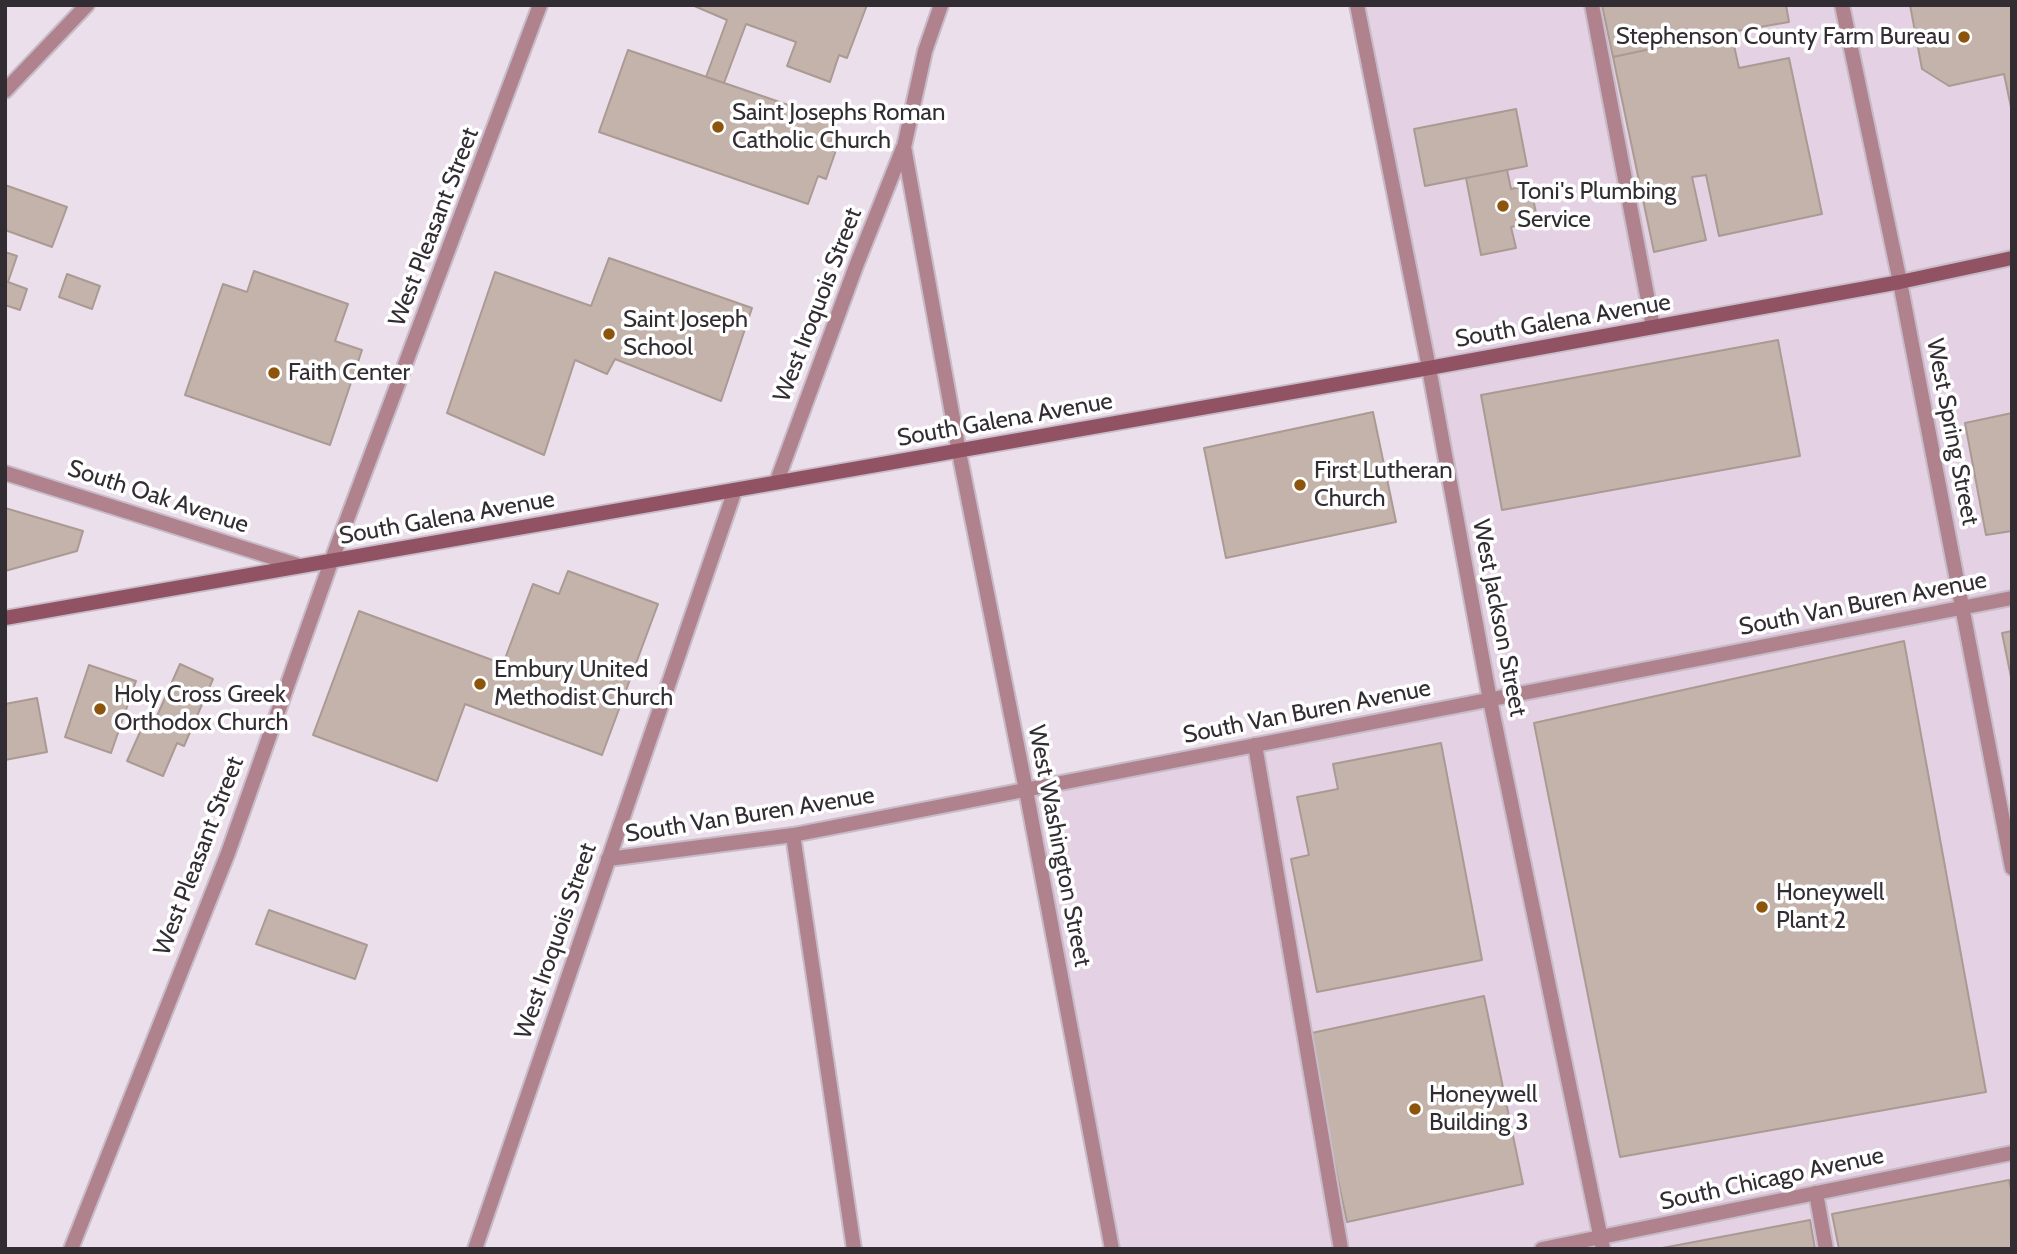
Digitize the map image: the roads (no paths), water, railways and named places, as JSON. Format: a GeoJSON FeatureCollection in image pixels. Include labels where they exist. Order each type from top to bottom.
{"type":"FeatureCollection","features":[{"type":"Feature","properties":{"kind":"main road","name":"South Galena Avenue"},"geometry":{"type":"LineString","coordinates":[[5,618],[1429,368],[1900,282],[2012,258]]}},
{"type":"Feature","properties":{"kind":"street"},"geometry":{"type":"LineString","coordinates":[[5,91],[87,5]]}},
{"type":"Feature","properties":{"kind":"street","name":"West Pleasant Street"},"geometry":{"type":"LineString","coordinates":[[71,1249],[228,853],[331,562],[540,5]]}},
{"type":"Feature","properties":{"kind":"street"},"geometry":{"type":"LineString","coordinates":[[904,147],[925,51],[941,5]]}},
{"type":"Feature","properties":{"kind":"street","name":"West Jackson Street"},"geometry":{"type":"LineString","coordinates":[[1357,5],[1429,368],[1490,700],[1602,1243]]}},
{"type":"Feature","properties":{"kind":"street"},"geometry":{"type":"LineString","coordinates":[[1592,5],[1653,327]]}},
{"type":"Feature","properties":{"kind":"street","name":"West Spring Street"},"geometry":{"type":"LineString","coordinates":[[1842,5],[1900,282],[2012,868]]}},
{"type":"Feature","properties":{"kind":"street","name":"West Washington Street"},"geometry":{"type":"LineString","coordinates":[[904,147],[959,452],[1112,1249]]}},
{"type":"Feature","properties":{"kind":"street","name":"West Iroquois Street"},"geometry":{"type":"LineString","coordinates":[[777,481],[856,266],[904,147]]}},
{"type":"Feature","properties":{"kind":"street","name":"South Oak Avenue"},"geometry":{"type":"LineString","coordinates":[[5,473],[297,565]]}},
{"type":"Feature","properties":{"kind":"street","name":"West Iroquois Street"},"geometry":{"type":"LineString","coordinates":[[475,1249],[735,490]]}},
{"type":"Feature","properties":{"kind":"street","name":"South Van Buren Avenue"},"geometry":{"type":"LineString","coordinates":[[608,859],[793,835],[2012,598]]}},
{"type":"Feature","properties":{"kind":"street"},"geometry":{"type":"LineString","coordinates":[[1255,745],[1341,1249]]}},
{"type":"Feature","properties":{"kind":"street"},"geometry":{"type":"LineString","coordinates":[[793,835],[854,1249]]}},
{"type":"Feature","properties":{"kind":"street","name":"South Chicago Avenue"},"geometry":{"type":"LineString","coordinates":[[1542,1249],[1602,1243],[1816,1193],[2012,1153]]}},
{"type":"Feature","properties":{"kind":"street"},"geometry":{"type":"LineString","coordinates":[[1816,1193],[1826,1249]]}},
{"type":"Feature","properties":{"kind":"place","name":"Stephenson County Farm Bureau"},"geometry":{"type":"Point","coordinates":[1964,37]}},
{"type":"Feature","properties":{"kind":"place","name":"Saint Josephs Roman Catholic Church"},"geometry":{"type":"Point","coordinates":[718,127]}},
{"type":"Feature","properties":{"kind":"place","name":"Toni's Plumbing Service"},"geometry":{"type":"Point","coordinates":[1503,206]}},
{"type":"Feature","properties":{"kind":"place","name":"Saint Joseph School"},"geometry":{"type":"Point","coordinates":[609,334]}},
{"type":"Feature","properties":{"kind":"place","name":"Faith Center"},"geometry":{"type":"Point","coordinates":[274,373]}},
{"type":"Feature","properties":{"kind":"place","name":"First Lutheran Church"},"geometry":{"type":"Point","coordinates":[1300,485]}},
{"type":"Feature","properties":{"kind":"place","name":"Embury United Methodist Church"},"geometry":{"type":"Point","coordinates":[480,684]}},
{"type":"Feature","properties":{"kind":"place","name":"Holy Cross Greek Orthodox Church"},"geometry":{"type":"Point","coordinates":[100,709]}},
{"type":"Feature","properties":{"kind":"place","name":"Honeywell Plant 2"},"geometry":{"type":"Point","coordinates":[1762,907]}},
{"type":"Feature","properties":{"kind":"place","name":"Honeywell Building 3"},"geometry":{"type":"Point","coordinates":[1415,1109]}}]}
